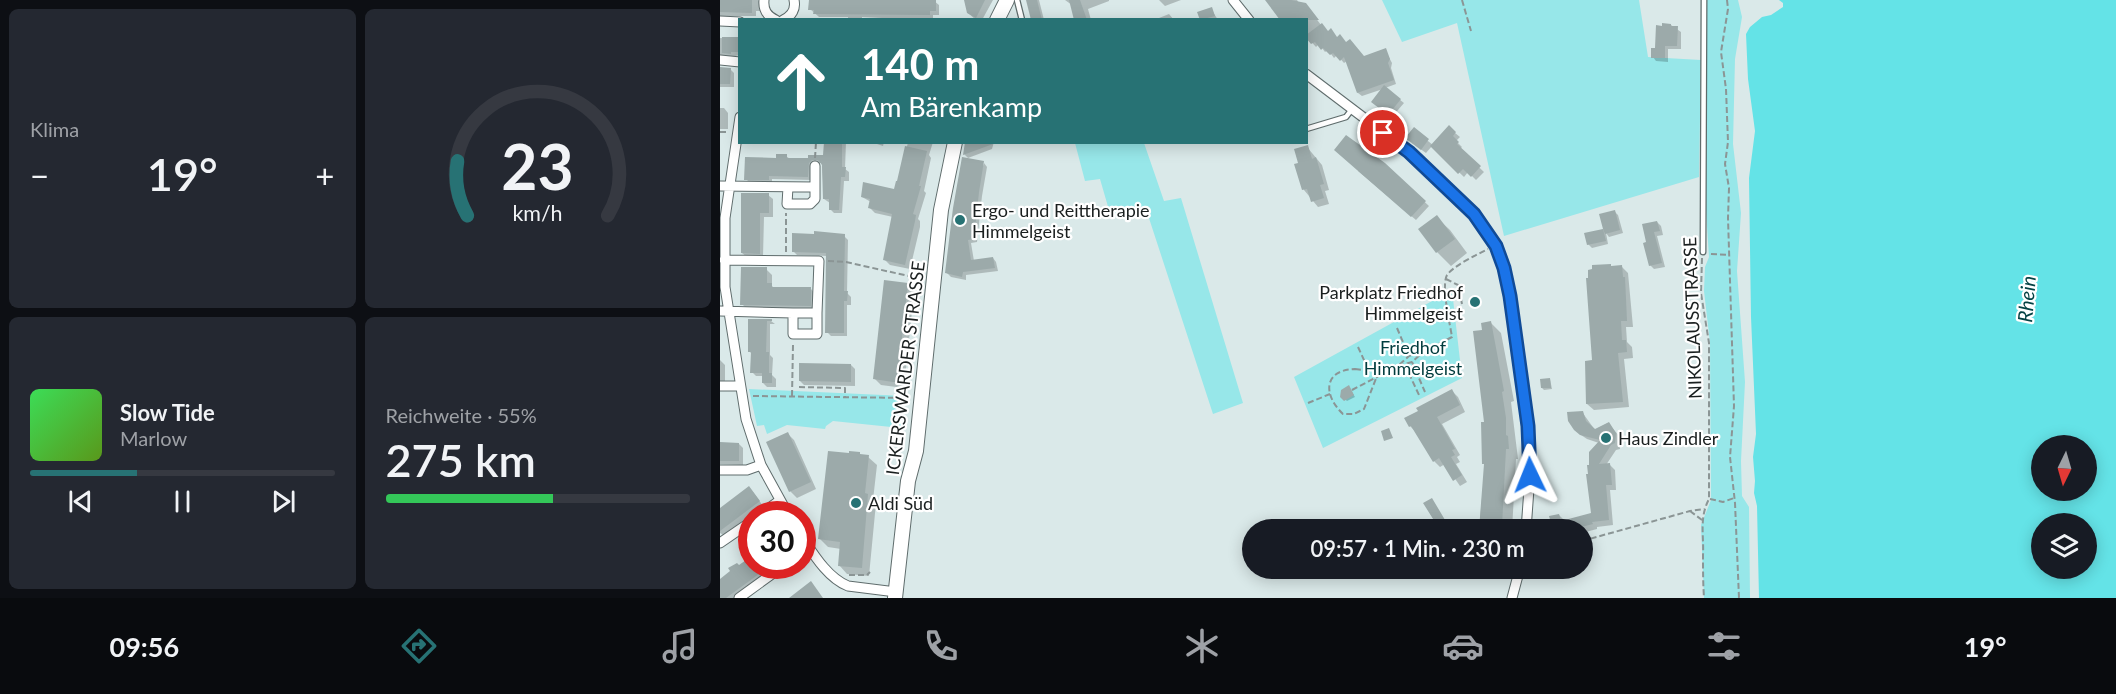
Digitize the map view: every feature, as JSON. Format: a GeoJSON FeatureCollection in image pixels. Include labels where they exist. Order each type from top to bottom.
{"type":"FeatureCollection","features":[{"type":"Feature","properties":{"kind":"street"},"geometry":{"type":"LineString","coordinates":[[764,0],[764,8],[771,18]]}},
{"type":"Feature","properties":{"kind":"street"},"geometry":{"type":"LineString","coordinates":[[789,18],[794,10],[794,0]]}},
{"type":"Feature","properties":{"kind":"street"},"geometry":{"type":"LineString","coordinates":[[998,18],[1007,0]]}},
{"type":"Feature","properties":{"kind":"street"},"geometry":{"type":"LineString","coordinates":[[1233,0],[1247,18]]}},
{"type":"Feature","properties":{"kind":"street"},"geometry":{"type":"LineString","coordinates":[[720,21],[738,21]]}},
{"type":"Feature","properties":{"kind":"street"},"geometry":{"type":"LineString","coordinates":[[720,60],[738,62]]}},
{"type":"Feature","properties":{"kind":"street"},"geometry":{"type":"LineString","coordinates":[[1308,76],[1409,152],[1474,214],[1496,246],[1510,296],[1528,426],[1530,475],[1528,519]]}},
{"type":"Feature","properties":{"kind":"street"},"geometry":{"type":"LineString","coordinates":[[738,131],[725,218],[724,311],[753,443],[779,501]]}},
{"type":"Feature","properties":{"kind":"street","name":"ICKERSWARDER STRASSE"},"geometry":{"type":"LineString","coordinates":[[896,595],[908,481],[916,451],[941,210],[955,144]]}},
{"type":"Feature","properties":{"kind":"street"},"geometry":{"type":"LineString","coordinates":[[788,187],[787,204],[810,204],[815,199],[815,166]]}},
{"type":"Feature","properties":{"kind":"street"},"geometry":{"type":"LineString","coordinates":[[720,186],[815,187]]}},
{"type":"Feature","properties":{"kind":"street"},"geometry":{"type":"LineString","coordinates":[[724,260],[819,261],[817,334],[793,334],[793,313]]}},
{"type":"Feature","properties":{"kind":"street"},"geometry":{"type":"LineString","coordinates":[[724,311],[817,313]]}},
{"type":"Feature","properties":{"kind":"street"},"geometry":{"type":"LineString","coordinates":[[720,386],[741,391]]}},
{"type":"Feature","properties":{"kind":"street"},"geometry":{"type":"LineString","coordinates":[[720,470],[747,470],[761,465]]}},
{"type":"Feature","properties":{"kind":"street"},"geometry":{"type":"LineString","coordinates":[[720,543],[738,531]]}},
{"type":"Feature","properties":{"kind":"street"},"geometry":{"type":"LineString","coordinates":[[816,559],[841,583],[896,595]]}},
{"type":"Feature","properties":{"kind":"street"},"geometry":{"type":"LineString","coordinates":[[739,598],[765,579]]}},
{"type":"Feature","properties":{"kind":"street"},"geometry":{"type":"LineString","coordinates":[[1512,598],[1517,579]]}},
{"type":"Feature","properties":{"kind":"lane"},"geometry":{"type":"LineString","coordinates":[[1017,0],[1022,18]]}},
{"type":"Feature","properties":{"kind":"lane","name":"NIKOLAUSSTRASSE"},"geometry":{"type":"LineString","coordinates":[[1703,252],[1704,0]]}},
{"type":"Feature","properties":{"kind":"lane"},"geometry":{"type":"LineString","coordinates":[[1308,128],[1346,117],[1352,109]]}},
{"type":"Feature","properties":{"kind":"path"},"geometry":{"type":"LineString","coordinates":[[1462,0],[1471,31]]}},
{"type":"Feature","properties":{"kind":"path"},"geometry":{"type":"LineString","coordinates":[[1727,0],[1728,9],[1721,52],[1726,89],[1728,142],[1725,164],[1729,188],[1734,406],[1730,457],[1739,598]]}},
{"type":"Feature","properties":{"kind":"path"},"geometry":{"type":"LineString","coordinates":[[815,166],[816,144]]}},
{"type":"Feature","properties":{"kind":"path"},"geometry":{"type":"LineString","coordinates":[[786,260],[787,204]]}},
{"type":"Feature","properties":{"kind":"path"},"geometry":{"type":"LineString","coordinates":[[1398,366],[1412,362],[1424,352],[1452,337],[1446,279],[1451,271],[1496,246]]}},
{"type":"Feature","properties":{"kind":"path","name":"NIKOLAUSSTRASSE"},"geometry":{"type":"LineString","coordinates":[[1703,252],[1701,293],[1708,343],[1709,499],[1702,520],[1701,567],[1704,598]]}},
{"type":"Feature","properties":{"kind":"path"},"geometry":{"type":"LineString","coordinates":[[1710,254],[1729,255]]}},
{"type":"Feature","properties":{"kind":"path"},"geometry":{"type":"LineString","coordinates":[[819,261],[846,262],[934,280]]}},
{"type":"Feature","properties":{"kind":"path"},"geometry":{"type":"LineString","coordinates":[[1446,279],[1458,285],[1462,303]]}},
{"type":"Feature","properties":{"kind":"path"},"geometry":{"type":"LineString","coordinates":[[1397,328],[1409,356]]}},
{"type":"Feature","properties":{"kind":"path"},"geometry":{"type":"LineString","coordinates":[[792,396],[793,334]]}},
{"type":"Feature","properties":{"kind":"path"},"geometry":{"type":"LineString","coordinates":[[1358,347],[1369,371]]}},
{"type":"Feature","properties":{"kind":"path"},"geometry":{"type":"LineString","coordinates":[[1352,390],[1398,366],[1409,356],[1424,352]]}},
{"type":"Feature","properties":{"kind":"path"},"geometry":{"type":"LineString","coordinates":[[1412,362],[1425,392]]}},
{"type":"Feature","properties":{"kind":"path"},"geometry":{"type":"LineString","coordinates":[[1405,365],[1419,395]]}},
{"type":"Feature","properties":{"kind":"path"},"geometry":{"type":"LineString","coordinates":[[1355,369],[1369,371],[1377,376],[1366,406],[1354,414],[1343,414],[1330,394],[1330,381],[1342,371],[1355,369]]}},
{"type":"Feature","properties":{"kind":"path"},"geometry":{"type":"LineString","coordinates":[[799,387],[845,388],[845,397]]}},
{"type":"Feature","properties":{"kind":"path"},"geometry":{"type":"LineString","coordinates":[[741,391],[792,396],[921,398]]}},
{"type":"Feature","properties":{"kind":"path"},"geometry":{"type":"LineString","coordinates":[[1308,403],[1330,394]]}},
{"type":"Feature","properties":{"kind":"path"},"geometry":{"type":"LineString","coordinates":[[1709,499],[1723,502],[1734,498]]}},
{"type":"Feature","properties":{"kind":"path"},"geometry":{"type":"LineString","coordinates":[[1593,537],[1704,509]]}},
{"type":"Feature","properties":{"kind":"path"},"geometry":{"type":"LineString","coordinates":[[1690,511],[1702,520]]}},
{"type":"Feature","properties":{"kind":"green space"},"geometry":{"type":"Polygon","coordinates":[[[1382,0],[1639,0],[1648,57],[1701,60],[1699,177],[1504,236],[1457,23],[1402,42],[1382,0]]]}},
{"type":"Feature","properties":{"kind":"green space"},"geometry":{"type":"Polygon","coordinates":[[[1705,0],[1738,0],[1742,17],[1735,59],[1733,144],[1741,213],[1737,271],[1745,382],[1741,461],[1742,496],[1749,507],[1750,598],[1704,598],[1701,525],[1711,500],[1710,343],[1704,291],[1705,267],[1709,257],[1704,179],[1705,0]]]}},
{"type":"Feature","properties":{"kind":"green space"},"geometry":{"type":"Polygon","coordinates":[[[1075,144],[1144,144],[1164,201],[1181,198],[1243,403],[1213,414],[1146,209],[1111,217],[1100,179],[1085,181],[1075,144]]]}},
{"type":"Feature","properties":{"kind":"green space","name":"Friedhof Himmelgeist"},"geometry":{"type":"Polygon","coordinates":[[[1452,290],[1462,378],[1323,448],[1294,377],[1452,290]]]}},
{"type":"Feature","properties":{"kind":"green space"},"geometry":{"type":"Polygon","coordinates":[[[749,389],[905,396],[901,428],[833,421],[825,429],[787,425],[767,434],[764,425],[757,426],[749,389]]]}},
{"type":"Feature","properties":{"kind":"water","name":"Rhein"},"geometry":{"type":"Polygon","coordinates":[[[1779,0],[2116,0],[2116,598],[1759,598],[1757,506],[1754,493],[1753,457],[1756,434],[1751,317],[1749,178],[1755,131],[1748,79],[1746,34],[1750,27],[1762,17],[1771,15],[1783,7],[1783,3],[1779,0]]]}},
{"type":"Feature","properties":{"kind":"building"},"geometry":{"type":"Polygon","coordinates":[[[720,0],[752,0],[752,13],[720,12],[720,0]]]}},
{"type":"Feature","properties":{"kind":"building"},"geometry":{"type":"Polygon","coordinates":[[[809,0],[936,0],[936,11],[930,11],[930,15],[813,14],[814,10],[808,10],[809,0]]]}},
{"type":"Feature","properties":{"kind":"building"},"geometry":{"type":"Polygon","coordinates":[[[964,0],[985,0],[976,18],[967,13],[964,0]]]}},
{"type":"Feature","properties":{"kind":"building"},"geometry":{"type":"Polygon","coordinates":[[[1026,0],[1037,0],[1042,18],[1030,18],[1026,0]]]}},
{"type":"Feature","properties":{"kind":"building"},"geometry":{"type":"Polygon","coordinates":[[[1069,0],[1080,0],[1086,18],[1074,18],[1069,0]]]}},
{"type":"Feature","properties":{"kind":"building"},"geometry":{"type":"Polygon","coordinates":[[[1265,0],[1291,0],[1306,3],[1319,20],[1308,20],[1308,18],[1278,18],[1265,0]]]}},
{"type":"Feature","properties":{"kind":"building"},"geometry":{"type":"Polygon","coordinates":[[[1212,7],[1215,16],[1199,18],[1197,12],[1212,7]]]}},
{"type":"Feature","properties":{"kind":"building"},"geometry":{"type":"Polygon","coordinates":[[[1322,23],[1328,31],[1331,28],[1337,37],[1340,34],[1346,42],[1350,39],[1364,56],[1386,48],[1394,80],[1357,93],[1344,57],[1340,61],[1333,53],[1330,55],[1323,48],[1321,50],[1315,42],[1311,44],[1308,40],[1308,34],[1322,23]]]}},
{"type":"Feature","properties":{"kind":"building"},"geometry":{"type":"Polygon","coordinates":[[[1662,23],[1678,26],[1677,46],[1665,46],[1665,58],[1651,58],[1651,48],[1655,48],[1656,25],[1662,26],[1662,23]]]}},
{"type":"Feature","properties":{"kind":"building"},"geometry":{"type":"Polygon","coordinates":[[[722,37],[738,37],[738,52],[722,53],[722,37]]]}},
{"type":"Feature","properties":{"kind":"building"},"geometry":{"type":"Polygon","coordinates":[[[720,67],[731,68],[730,84],[720,84],[720,67]]]}},
{"type":"Feature","properties":{"kind":"building"},"geometry":{"type":"Polygon","coordinates":[[[1384,85],[1401,99],[1388,115],[1371,102],[1384,85]]]}},
{"type":"Feature","properties":{"kind":"building"},"geometry":{"type":"Polygon","coordinates":[[[1449,125],[1456,132],[1453,136],[1459,142],[1457,144],[1481,166],[1471,177],[1463,169],[1458,174],[1430,146],[1449,125]]]}},
{"type":"Feature","properties":{"kind":"building"},"geometry":{"type":"Polygon","coordinates":[[[1414,127],[1429,139],[1421,150],[1405,138],[1414,127]]]}},
{"type":"Feature","properties":{"kind":"building"},"geometry":{"type":"Polygon","coordinates":[[[1346,135],[1385,163],[1426,201],[1411,217],[1334,150],[1346,135]]]}},
{"type":"Feature","properties":{"kind":"building"},"geometry":{"type":"Polygon","coordinates":[[[824,144],[842,144],[842,167],[846,167],[845,177],[841,177],[839,210],[829,210],[829,199],[823,199],[822,165],[818,160],[812,160],[809,163],[808,177],[769,176],[769,180],[744,180],[745,157],[776,158],[776,154],[787,154],[787,158],[808,158],[808,155],[823,155],[824,144]]]}},
{"type":"Feature","properties":{"kind":"building"},"geometry":{"type":"Polygon","coordinates":[[[965,144],[993,144],[963,155],[965,144]]]}},
{"type":"Feature","properties":{"kind":"building"},"geometry":{"type":"Polygon","coordinates":[[[1308,145],[1312,159],[1316,157],[1324,184],[1320,185],[1324,198],[1311,202],[1307,189],[1302,190],[1294,164],[1298,163],[1294,149],[1308,145]]]}},
{"type":"Feature","properties":{"kind":"building"},"geometry":{"type":"Polygon","coordinates":[[[905,146],[927,151],[913,214],[916,215],[905,265],[883,260],[892,214],[868,208],[870,199],[861,197],[863,182],[894,189],[905,146]]]}},
{"type":"Feature","properties":{"kind":"building"},"geometry":{"type":"Polygon","coordinates":[[[962,157],[984,161],[974,239],[968,240],[971,260],[993,257],[995,268],[963,272],[962,277],[945,273],[962,157]]]}},
{"type":"Feature","properties":{"kind":"building"},"geometry":{"type":"Polygon","coordinates":[[[741,193],[769,193],[769,213],[760,213],[760,254],[741,253],[741,193]]]}},
{"type":"Feature","properties":{"kind":"building"},"geometry":{"type":"Polygon","coordinates":[[[1615,210],[1620,230],[1605,234],[1599,214],[1615,210]]]}},
{"type":"Feature","properties":{"kind":"building"},"geometry":{"type":"Polygon","coordinates":[[[1437,215],[1455,239],[1436,253],[1418,229],[1437,215]]]}},
{"type":"Feature","properties":{"kind":"building"},"geometry":{"type":"Polygon","coordinates":[[[1657,221],[1660,231],[1654,232],[1662,263],[1649,266],[1643,243],[1646,242],[1642,224],[1657,221]]]}},
{"type":"Feature","properties":{"kind":"building"},"geometry":{"type":"Polygon","coordinates":[[[1603,229],[1606,241],[1587,245],[1584,233],[1603,229]]]}},
{"type":"Feature","properties":{"kind":"building"},"geometry":{"type":"Polygon","coordinates":[[[814,231],[845,234],[844,291],[848,291],[847,301],[844,301],[844,333],[825,333],[826,253],[792,252],[792,233],[814,234],[814,231]]]}},
{"type":"Feature","properties":{"kind":"building"},"geometry":{"type":"Polygon","coordinates":[[[1611,264],[1611,266],[1622,265],[1623,277],[1625,277],[1627,321],[1621,321],[1622,340],[1626,340],[1627,352],[1618,353],[1623,402],[1586,404],[1585,361],[1592,360],[1586,278],[1588,278],[1588,270],[1592,269],[1592,265],[1611,264]]]}},
{"type":"Feature","properties":{"kind":"building"},"geometry":{"type":"Polygon","coordinates":[[[741,267],[767,267],[767,283],[772,283],[772,287],[811,287],[811,306],[740,305],[741,267]]]}},
{"type":"Feature","properties":{"kind":"building"},"geometry":{"type":"Polygon","coordinates":[[[884,280],[908,283],[897,382],[873,379],[884,280]]]}},
{"type":"Feature","properties":{"kind":"building"},"geometry":{"type":"Polygon","coordinates":[[[748,319],[772,319],[772,321],[767,321],[766,352],[769,352],[769,373],[772,373],[772,383],[762,383],[762,373],[750,373],[748,319]]]}},
{"type":"Feature","properties":{"kind":"building"},"geometry":{"type":"Polygon","coordinates":[[[1491,321],[1504,391],[1502,392],[1509,449],[1506,449],[1502,519],[1480,519],[1484,464],[1482,464],[1481,422],[1484,422],[1473,331],[1482,330],[1481,323],[1491,321]]]}},
{"type":"Feature","properties":{"kind":"building"},"geometry":{"type":"Polygon","coordinates":[[[799,363],[851,364],[851,382],[799,381],[799,363]]]}},
{"type":"Feature","properties":{"kind":"building"},"geometry":{"type":"Polygon","coordinates":[[[1550,378],[1551,388],[1541,388],[1540,379],[1550,378]]]}},
{"type":"Feature","properties":{"kind":"building"},"geometry":{"type":"Polygon","coordinates":[[[1349,385],[1354,395],[1344,401],[1340,397],[1341,390],[1349,385]]]}},
{"type":"Feature","properties":{"kind":"building"},"geometry":{"type":"Polygon","coordinates":[[[1452,389],[1460,405],[1437,417],[1455,449],[1452,450],[1455,455],[1451,457],[1462,475],[1453,481],[1439,458],[1433,462],[1404,418],[1418,411],[1416,408],[1452,389]]]}},
{"type":"Feature","properties":{"kind":"building"},"geometry":{"type":"Polygon","coordinates":[[[1583,411],[1586,421],[1595,429],[1609,422],[1616,433],[1615,443],[1611,445],[1599,464],[1610,463],[1612,485],[1606,485],[1609,520],[1593,522],[1593,519],[1568,519],[1591,513],[1587,465],[1589,465],[1589,452],[1600,440],[1580,435],[1574,430],[1568,421],[1567,412],[1583,411]]]}},
{"type":"Feature","properties":{"kind":"building"},"geometry":{"type":"Polygon","coordinates":[[[1389,428],[1393,438],[1384,441],[1381,431],[1389,428]]]}},
{"type":"Feature","properties":{"kind":"building"},"geometry":{"type":"Polygon","coordinates":[[[788,432],[811,482],[789,492],[766,442],[788,432]]]}},
{"type":"Feature","properties":{"kind":"building"},"geometry":{"type":"Polygon","coordinates":[[[720,442],[739,443],[739,461],[720,461],[720,442]]]}},
{"type":"Feature","properties":{"kind":"building"},"geometry":{"type":"Polygon","coordinates":[[[828,451],[860,452],[860,454],[869,455],[862,568],[838,566],[840,542],[818,539],[828,451]]]}},
{"type":"Feature","properties":{"kind":"building"},"geometry":{"type":"Polygon","coordinates":[[[749,486],[760,501],[738,501],[738,518],[720,531],[720,508],[749,486]]]}},
{"type":"Feature","properties":{"kind":"building"},"geometry":{"type":"Polygon","coordinates":[[[1432,498],[1444,519],[1433,519],[1423,503],[1432,498]]]}},
{"type":"Feature","properties":{"kind":"building"},"geometry":{"type":"Polygon","coordinates":[[[1559,514],[1560,519],[1550,519],[1549,516],[1559,514]]]}},
{"type":"Feature","properties":{"kind":"building"},"geometry":{"type":"Polygon","coordinates":[[[737,563],[738,579],[752,579],[726,598],[720,598],[720,579],[730,571],[728,568],[737,563]]]}},
{"type":"Feature","properties":{"kind":"building"},"geometry":{"type":"Polygon","coordinates":[[[811,581],[823,598],[789,598],[811,581]]]}},
{"type":"Feature","properties":{"kind":"place","name":"Ergo- und Reittherapie Himmelgeist"},"geometry":{"type":"Point","coordinates":[960,220]}},
{"type":"Feature","properties":{"kind":"place","name":"Parkplatz Friedhof Himmelgeist"},"geometry":{"type":"Point","coordinates":[1475,302]}},
{"type":"Feature","properties":{"kind":"place","name":"Haus Zindler"},"geometry":{"type":"Point","coordinates":[1606,438]}},
{"type":"Feature","properties":{"kind":"place","name":"Aldi Süd"},"geometry":{"type":"Point","coordinates":[856,503]}},
{"type":"Feature","properties":{"kind":"route"},"geometry":{"type":"LineString","coordinates":[[1383,133],[1409,152],[1474,214],[1496,246],[1510,296],[1528,426],[1530,475]]}}]}
